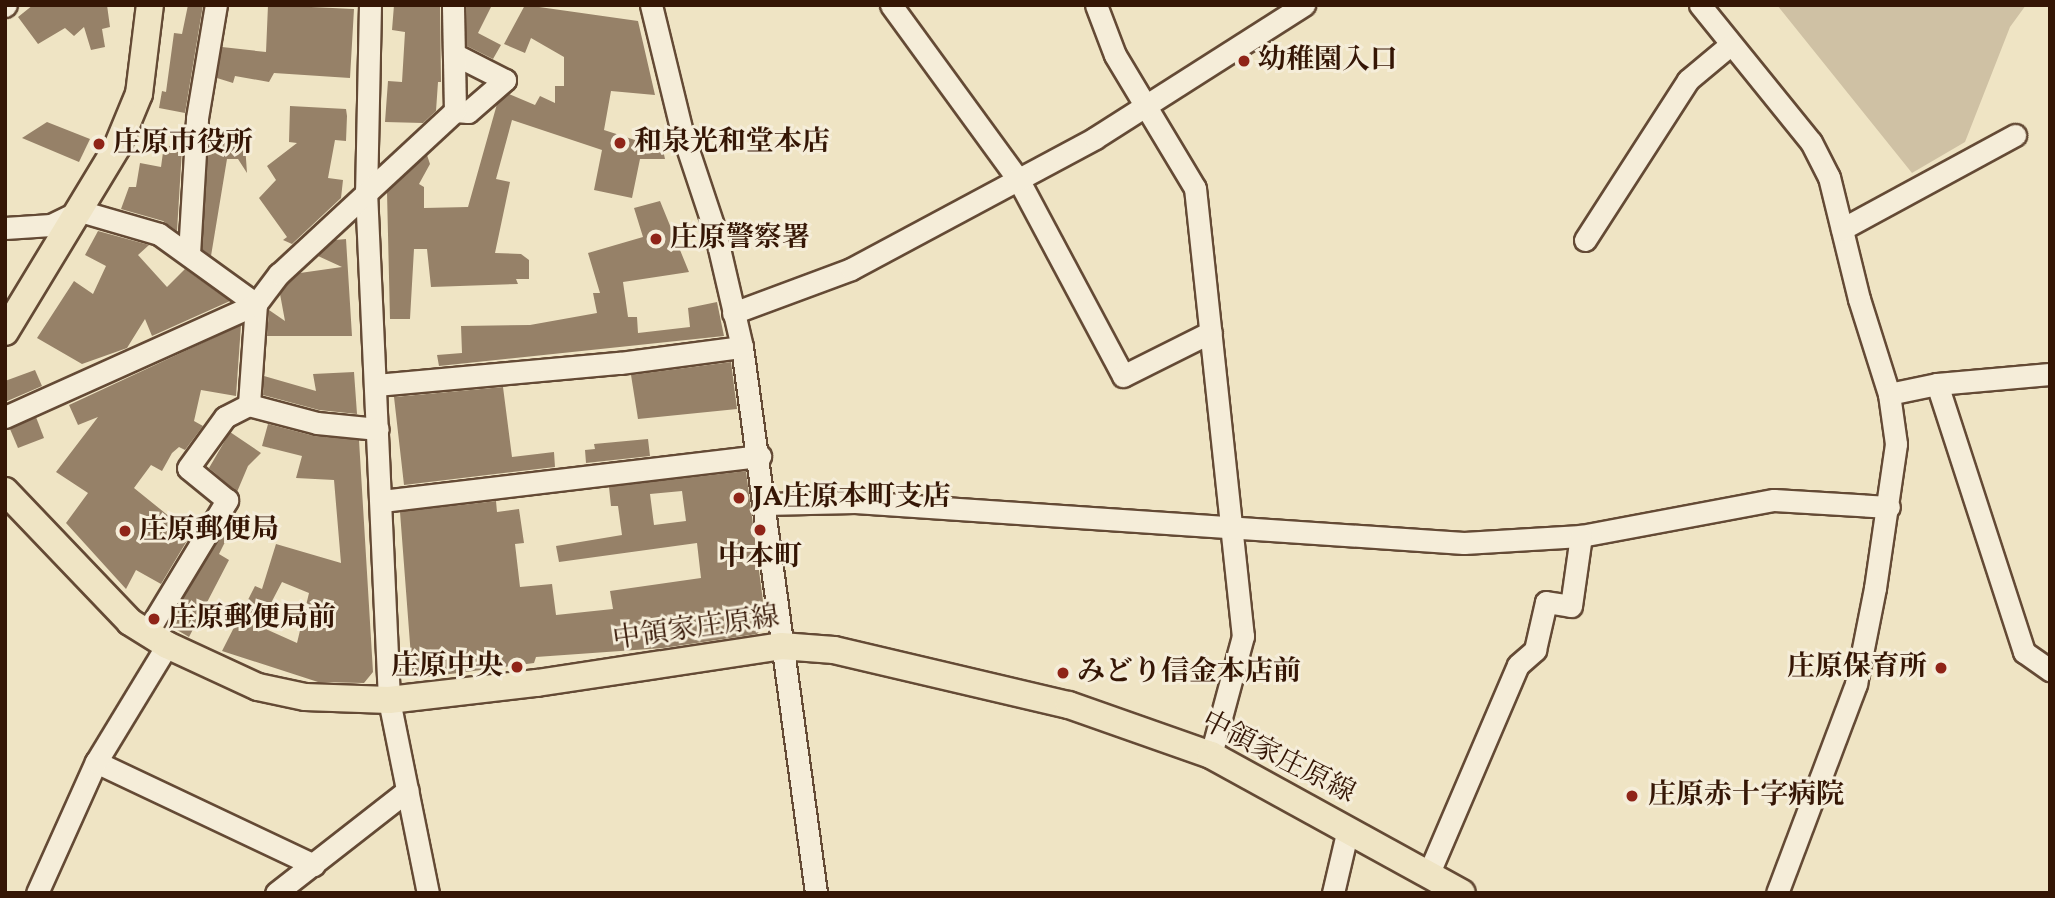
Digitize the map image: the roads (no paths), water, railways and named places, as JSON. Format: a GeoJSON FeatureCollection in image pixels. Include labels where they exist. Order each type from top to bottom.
{"type":"FeatureCollection","features":[{"type":"Feature","properties":{"kind":"main road"},"geometry":{"type":"LineString","coordinates":[[5,332],[117,147],[138,94],[149,5]]}},
{"type":"Feature","properties":{"kind":"main road","name":"中領家庄原線"},"geometry":{"type":"LineString","coordinates":[[5,491],[96,590],[157,639],[257,687],[305,697],[389,699],[781,646],[834,650],[976,681],[1082,709],[1211,755],[1462,893]]}},
{"type":"Feature","properties":{"kind":"street"},"geometry":{"type":"LineString","coordinates":[[190,254],[197,118],[216,5]]}},
{"type":"Feature","properties":{"kind":"street"},"geometry":{"type":"LineString","coordinates":[[370,5],[366,191],[389,699],[428,893]]}},
{"type":"Feature","properties":{"kind":"street"},"geometry":{"type":"LineString","coordinates":[[453,5],[455,111]]}},
{"type":"Feature","properties":{"kind":"street"},"geometry":{"type":"LineString","coordinates":[[651,5],[742,347],[760,456],[781,646],[817,893]]}},
{"type":"Feature","properties":{"kind":"street"},"geometry":{"type":"LineString","coordinates":[[891,5],[1018,179],[1123,376],[1211,332]]}},
{"type":"Feature","properties":{"kind":"street"},"geometry":{"type":"LineString","coordinates":[[1096,5],[1115,55],[1195,188],[1234,528],[1243,636],[1211,755]]}},
{"type":"Feature","properties":{"kind":"street"},"geometry":{"type":"LineString","coordinates":[[733,313],[851,269],[1095,138],[1146,103],[1304,5]]}},
{"type":"Feature","properties":{"kind":"street"},"geometry":{"type":"LineString","coordinates":[[1700,5],[1811,142],[1829,177],[1889,394],[1896,444],[1889,507],[1856,684],[1777,893]]}},
{"type":"Feature","properties":{"kind":"street"},"geometry":{"type":"LineString","coordinates":[[1585,240],[1688,80],[1730,45]]}},
{"type":"Feature","properties":{"kind":"street"},"geometry":{"type":"LineString","coordinates":[[5,417],[256,304],[279,274],[366,191],[455,111],[468,112],[505,80],[456,55]]}},
{"type":"Feature","properties":{"kind":"street"},"geometry":{"type":"LineString","coordinates":[[1842,229],[2015,135]]}},
{"type":"Feature","properties":{"kind":"street"},"geometry":{"type":"LineString","coordinates":[[5,228],[51,225],[80,211],[159,234],[256,304]]}},
{"type":"Feature","properties":{"kind":"street"},"geometry":{"type":"LineString","coordinates":[[249,405],[256,304]]}},
{"type":"Feature","properties":{"kind":"street"},"geometry":{"type":"LineString","coordinates":[[376,385],[621,363],[742,347]]}},
{"type":"Feature","properties":{"kind":"street"},"geometry":{"type":"LineString","coordinates":[[1889,394],[1937,384],[2050,374]]}},
{"type":"Feature","properties":{"kind":"street"},"geometry":{"type":"LineString","coordinates":[[1937,384],[2024,652],[2050,670]]}},
{"type":"Feature","properties":{"kind":"street"},"geometry":{"type":"LineString","coordinates":[[37,893],[96,762],[228,500],[188,468],[225,417],[249,405],[317,423],[378,429]]}},
{"type":"Feature","properties":{"kind":"street"},"geometry":{"type":"LineString","coordinates":[[382,501],[760,456]]}},
{"type":"Feature","properties":{"kind":"street"},"geometry":{"type":"LineString","coordinates":[[764,504],[855,502],[1464,543],[1581,536],[1774,500],[1889,507]]}},
{"type":"Feature","properties":{"kind":"street"},"geometry":{"type":"LineString","coordinates":[[1428,874],[1518,665],[1535,650],[1546,602],[1572,606],[1581,536]]}},
{"type":"Feature","properties":{"kind":"street"},"geometry":{"type":"LineString","coordinates":[[96,762],[314,864]]}},
{"type":"Feature","properties":{"kind":"street"},"geometry":{"type":"LineString","coordinates":[[276,893],[408,790]]}},
{"type":"Feature","properties":{"kind":"street"},"geometry":{"type":"LineString","coordinates":[[1333,893],[1348,829]]}},
{"type":"Feature","properties":{"kind":"place","name":"幼稚園入口"},"geometry":{"type":"Point","coordinates":[1244,61]}},
{"type":"Feature","properties":{"kind":"place","name":"和泉光和堂本店"},"geometry":{"type":"Point","coordinates":[620,143]}},
{"type":"Feature","properties":{"kind":"place","name":"庄原市役所"},"geometry":{"type":"Point","coordinates":[99,144]}},
{"type":"Feature","properties":{"kind":"place","name":"庄原警察署"},"geometry":{"type":"Point","coordinates":[656,239]}},
{"type":"Feature","properties":{"kind":"place","name":"JA庄原本町支店"},"geometry":{"type":"Point","coordinates":[739,498]}},
{"type":"Feature","properties":{"kind":"place","name":"中本町"},"geometry":{"type":"Point","coordinates":[760,530]}},
{"type":"Feature","properties":{"kind":"place","name":"庄原郵便局"},"geometry":{"type":"Point","coordinates":[125,531]}},
{"type":"Feature","properties":{"kind":"place","name":"庄原郵便局前"},"geometry":{"type":"Point","coordinates":[154,619]}},
{"type":"Feature","properties":{"kind":"place","name":"庄原中央"},"geometry":{"type":"Point","coordinates":[517,667]}},
{"type":"Feature","properties":{"kind":"place","name":"庄原保育所"},"geometry":{"type":"Point","coordinates":[1941,668]}},
{"type":"Feature","properties":{"kind":"place","name":"みどり信金本店前"},"geometry":{"type":"Point","coordinates":[1063,673]}},
{"type":"Feature","properties":{"kind":"place","name":"庄原赤十字病院"},"geometry":{"type":"Point","coordinates":[1632,796]}}]}
